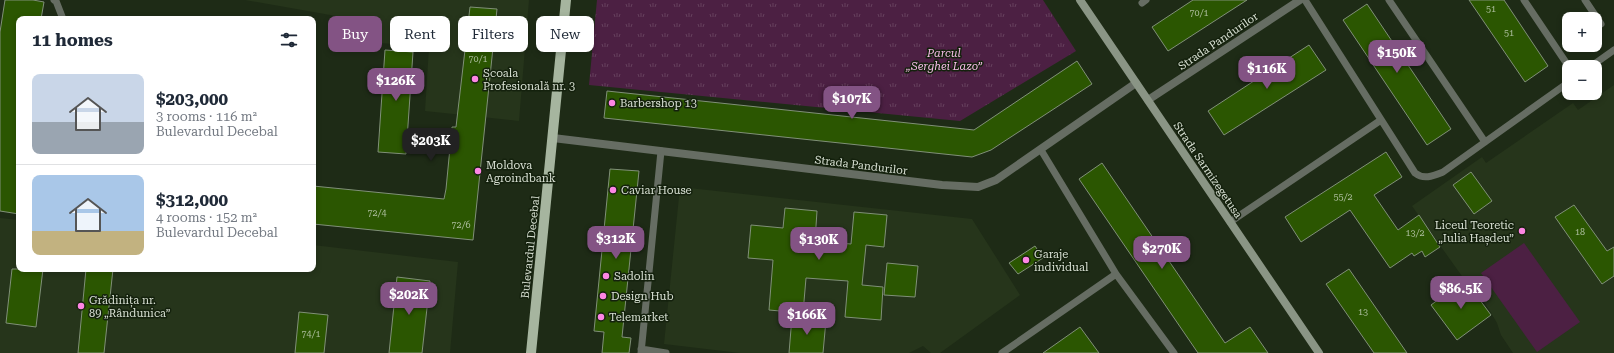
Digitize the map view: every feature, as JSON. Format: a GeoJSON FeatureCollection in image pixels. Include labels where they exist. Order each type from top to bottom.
{"type":"FeatureCollection","features":[{"type":"Feature","properties":{"kind":"main road","name":"Bulevardul Decebal"},"geometry":{"type":"LineString","coordinates":[[531,353],[566,0]]}},
{"type":"Feature","properties":{"kind":"main road","name":"Strada Sarmizegetusa"},"geometry":{"type":"LineString","coordinates":[[1080,0],[1319,353]]}},
{"type":"Feature","properties":{"kind":"street","name":"Strada Pandurilor"},"geometry":{"type":"LineString","coordinates":[[1148,100],[1300,0]]}},
{"type":"Feature","properties":{"kind":"street","name":"Strada Pandurilor"},"geometry":{"type":"LineString","coordinates":[[553,138],[968,188],[988,184],[1041,150],[1136,83]]}},
{"type":"Feature","properties":{"kind":"lane"},"geometry":{"type":"LineString","coordinates":[[54,0],[56,1],[62,16]]}},
{"type":"Feature","properties":{"kind":"lane"},"geometry":{"type":"LineString","coordinates":[[1305,0],[1415,173],[1425,177],[1443,172],[1562,87]]}},
{"type":"Feature","properties":{"kind":"lane"},"geometry":{"type":"LineString","coordinates":[[1389,0],[1485,142]]}},
{"type":"Feature","properties":{"kind":"lane"},"geometry":{"type":"LineString","coordinates":[[1524,0],[1564,60]]}},
{"type":"Feature","properties":{"kind":"lane"},"geometry":{"type":"LineString","coordinates":[[1585,0],[1593,12]]}},
{"type":"Feature","properties":{"kind":"lane"},"geometry":{"type":"LineString","coordinates":[[1600,60],[1614,50]]}},
{"type":"Feature","properties":{"kind":"lane"},"geometry":{"type":"LineString","coordinates":[[1230,222],[1381,120]]}},
{"type":"Feature","properties":{"kind":"lane"},"geometry":{"type":"LineString","coordinates":[[1041,150],[1116,274],[1174,353]]}},
{"type":"Feature","properties":{"kind":"lane"},"geometry":{"type":"LineString","coordinates":[[661,151],[641,351],[666,353]]}},
{"type":"Feature","properties":{"kind":"lane"},"geometry":{"type":"LineString","coordinates":[[1002,353],[1116,274]]}},
{"type":"Feature","properties":{"kind":"shaded area","name":"Școala Profesională nr. 3"},"geometry":{"type":"Polygon","coordinates":[[[245,0],[529,0],[528,16],[458,16],[458,52],[525,52],[519,121],[425,111],[429,52],[450,52],[450,16],[390,16],[390,44],[382,43],[382,16],[336,16],[245,0]]]}},
{"type":"Feature","properties":{"kind":"shaded area","name":"Liceul Teoretic „Iulia Hașdeu”"},"geometry":{"type":"Polygon","coordinates":[[[1614,85],[1614,353],[1513,353],[1501,335],[1497,323],[1490,311],[1467,278],[1464,279],[1412,206],[1482,157],[1486,163],[1573,103],[1578,110],[1592,100],[1602,100],[1602,93],[1614,85]]]}},
{"type":"Feature","properties":{"kind":"shaded area"},"geometry":{"type":"Polygon","coordinates":[[[680,187],[972,219],[1020,295],[940,353],[931,353],[923,346],[909,353],[740,353],[664,344],[680,187]]]}},
{"type":"Feature","properties":{"kind":"shaded area"},"geometry":{"type":"Polygon","coordinates":[[[0,218],[16,220],[16,272],[316,272],[316,245],[458,262],[450,353],[0,353],[0,218]]]}},
{"type":"Feature","properties":{"kind":"green space","name":"Parcul „Serghei Lazo”"},"geometry":{"type":"Polygon","coordinates":[[[597,0],[1043,0],[1076,51],[960,121],[589,85],[592,52],[594,52],[597,0]]]}},
{"type":"Feature","properties":{"kind":"green space"},"geometry":{"type":"Polygon","coordinates":[[[1524,243],[1580,322],[1537,352],[1481,273],[1524,243]]]}},
{"type":"Feature","properties":{"kind":"building"},"geometry":{"type":"Polygon","coordinates":[[[5,0],[33,0],[44,2],[42,16],[16,16],[16,214],[0,211],[0,32],[5,0]]]}},
{"type":"Feature","properties":{"kind":"building"},"geometry":{"type":"Polygon","coordinates":[[[1193,0],[1247,0],[1168,51],[1152,27],[1193,0]]]}},
{"type":"Feature","properties":{"kind":"building"},"geometry":{"type":"Polygon","coordinates":[[[1469,0],[1504,0],[1548,66],[1525,82],[1469,0]]]}},
{"type":"Feature","properties":{"kind":"building"},"geometry":{"type":"Polygon","coordinates":[[[1367,4],[1451,129],[1427,145],[1343,20],[1367,4]]]}},
{"type":"Feature","properties":{"kind":"building"},"geometry":{"type":"Polygon","coordinates":[[[470,7],[497,9],[496,16],[469,16],[470,7]]]}},
{"type":"Feature","properties":{"kind":"building"},"geometry":{"type":"Polygon","coordinates":[[[1309,45],[1326,70],[1224,135],[1208,111],[1309,45]]]}},
{"type":"Feature","properties":{"kind":"building"},"geometry":{"type":"Polygon","coordinates":[[[385,50],[390,50],[390,52],[413,52],[406,154],[378,152],[385,50]]]}},
{"type":"Feature","properties":{"kind":"building"},"geometry":{"type":"Polygon","coordinates":[[[465,52],[493,52],[473,240],[316,224],[316,186],[444,199],[452,127],[456,127],[465,52]]]}},
{"type":"Feature","properties":{"kind":"building"},"geometry":{"type":"Polygon","coordinates":[[[1077,61],[1092,84],[991,150],[972,157],[604,118],[607,91],[974,130],[1077,61]]]}},
{"type":"Feature","properties":{"kind":"building"},"geometry":{"type":"Polygon","coordinates":[[[1386,152],[1402,177],[1374,195],[1398,230],[1419,215],[1440,247],[1425,257],[1422,251],[1414,256],[1412,253],[1390,268],[1350,210],[1301,242],[1285,217],[1386,152]]]}},
{"type":"Feature","properties":{"kind":"building"},"geometry":{"type":"Polygon","coordinates":[[[1102,163],[1225,343],[1250,327],[1268,353],[1198,353],[1079,179],[1102,163]]]}},
{"type":"Feature","properties":{"kind":"building"},"geometry":{"type":"Polygon","coordinates":[[[610,169],[639,171],[622,337],[631,338],[629,353],[602,353],[604,332],[594,331],[610,169]]]}},
{"type":"Feature","properties":{"kind":"building"},"geometry":{"type":"Polygon","coordinates":[[[1471,172],[1492,201],[1474,214],[1453,185],[1471,172]]]}},
{"type":"Feature","properties":{"kind":"building"},"geometry":{"type":"Polygon","coordinates":[[[1574,205],[1607,251],[1614,247],[1614,276],[1602,284],[1555,217],[1574,205]]]}},
{"type":"Feature","properties":{"kind":"building"},"geometry":{"type":"Polygon","coordinates":[[[785,208],[817,211],[815,241],[851,244],[854,212],[887,215],[884,247],[866,245],[862,285],[883,287],[881,320],[845,317],[848,281],[806,278],[803,313],[769,310],[773,260],[748,258],[751,225],[783,228],[785,208]]]}},
{"type":"Feature","properties":{"kind":"building","name":"Garaje individual"},"geometry":{"type":"Polygon","coordinates":[[[1035,246],[1043,258],[1018,274],[1009,263],[1035,246]]]}},
{"type":"Feature","properties":{"kind":"building"},"geometry":{"type":"Polygon","coordinates":[[[887,263],[918,266],[915,297],[884,295],[887,263]]]}},
{"type":"Feature","properties":{"kind":"building"},"geometry":{"type":"Polygon","coordinates":[[[12,269],[16,269],[16,272],[43,272],[36,327],[6,323],[12,269]]]}},
{"type":"Feature","properties":{"kind":"building"},"geometry":{"type":"Polygon","coordinates":[[[1349,269],[1407,353],[1374,353],[1326,284],[1349,269]]]}},
{"type":"Feature","properties":{"kind":"building"},"geometry":{"type":"Polygon","coordinates":[[[86,272],[113,272],[104,353],[78,353],[86,272]]]}},
{"type":"Feature","properties":{"kind":"building"},"geometry":{"type":"Polygon","coordinates":[[[397,277],[430,281],[422,353],[389,353],[397,277]]]}},
{"type":"Feature","properties":{"kind":"building"},"geometry":{"type":"Polygon","coordinates":[[[1465,280],[1491,315],[1457,340],[1431,305],[1465,280]]]}},
{"type":"Feature","properties":{"kind":"building"},"geometry":{"type":"Polygon","coordinates":[[[299,312],[328,315],[324,353],[295,353],[299,312]]]}},
{"type":"Feature","properties":{"kind":"building"},"geometry":{"type":"Polygon","coordinates":[[[792,317],[826,320],[823,353],[789,353],[792,317]]]}},
{"type":"Feature","properties":{"kind":"building"},"geometry":{"type":"Polygon","coordinates":[[[1080,327],[1099,353],[1043,353],[1080,327]]]}},
{"type":"Feature","properties":{"kind":"place","name":"Școala Profesională nr. 3"},"geometry":{"type":"Point","coordinates":[475,79]}},
{"type":"Feature","properties":{"kind":"place","name":"Barbershop 13"},"geometry":{"type":"Point","coordinates":[612,103]}},
{"type":"Feature","properties":{"kind":"place","name":"Moldova Agroindbank"},"geometry":{"type":"Point","coordinates":[478,171]}},
{"type":"Feature","properties":{"kind":"place","name":"Caviar House"},"geometry":{"type":"Point","coordinates":[613,190]}},
{"type":"Feature","properties":{"kind":"place","name":"Liceul Teoretic „Iulia Hașdeu”"},"geometry":{"type":"Point","coordinates":[1522,231]}},
{"type":"Feature","properties":{"kind":"place","name":"Garaje individual"},"geometry":{"type":"Point","coordinates":[1026,260]}},
{"type":"Feature","properties":{"kind":"place","name":"Sadolin"},"geometry":{"type":"Point","coordinates":[606,276]}},
{"type":"Feature","properties":{"kind":"place","name":"Design Hub"},"geometry":{"type":"Point","coordinates":[603,296]}},
{"type":"Feature","properties":{"kind":"place","name":"Grădinița nr. 89 „Rândunica”"},"geometry":{"type":"Point","coordinates":[81,306]}},
{"type":"Feature","properties":{"kind":"place","name":"Telemarket"},"geometry":{"type":"Point","coordinates":[601,317]}}]}
